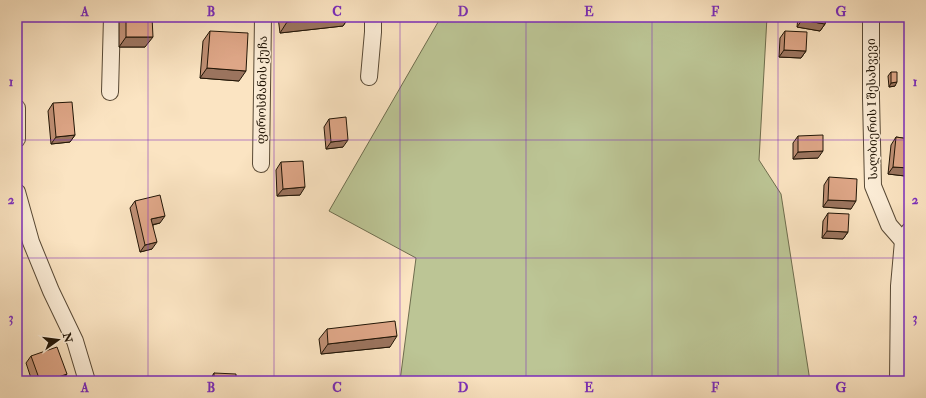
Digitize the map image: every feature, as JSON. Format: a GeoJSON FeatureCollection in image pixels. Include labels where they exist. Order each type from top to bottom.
{"type":"FeatureCollection","features":[{"type":"Feature","properties":{"kind":"street"},"geometry":{"type":"LineString","coordinates":[[110,92],[112,17]]}},
{"type":"Feature","properties":{"kind":"street","name":"ფიროსმანის ქუჩა"},"geometry":{"type":"LineString","coordinates":[[261,164],[263,17]]}},
{"type":"Feature","properties":{"kind":"street"},"geometry":{"type":"LineString","coordinates":[[370,77],[373,17]]}},
{"type":"Feature","properties":{"kind":"street","name":"სალბიერის I შესახვევი"},"geometry":{"type":"LineString","coordinates":[[872,17],[871,98],[873,186],[889,225],[906,236]]}},
{"type":"Feature","properties":{"kind":"street"},"geometry":{"type":"LineString","coordinates":[[17,108],[17,140]]}},
{"type":"Feature","properties":{"kind":"street"},"geometry":{"type":"LineString","coordinates":[[17,192],[31,242],[51,291],[75,341],[87,381]]}},
{"type":"Feature","properties":{"kind":"street"},"geometry":{"type":"LineString","coordinates":[[898,381],[899,286],[906,236]]}},
{"type":"Feature","properties":{"kind":"green space"},"geometry":{"type":"Polygon","coordinates":[[[441,17],[767,17],[759,160],[781,194],[810,381],[400,381],[416,258],[329,211],[441,17]]]}},
{"type":"Feature","properties":{"kind":"building"},"geometry":{"type":"Polygon","coordinates":[[[126,17],[152,17],[153,37],[126,37],[126,17]]]}},
{"type":"Feature","properties":{"kind":"building"},"geometry":{"type":"Polygon","coordinates":[[[287,17],[338,17],[287,22],[287,17]]]}},
{"type":"Feature","properties":{"kind":"building"},"geometry":{"type":"Polygon","coordinates":[[[802,17],[826,17],[825,24],[802,20],[802,17]]]}},
{"type":"Feature","properties":{"kind":"building"},"geometry":{"type":"Polygon","coordinates":[[[210,31],[248,33],[246,71],[207,68],[210,31]]]}},
{"type":"Feature","properties":{"kind":"building"},"geometry":{"type":"Polygon","coordinates":[[[785,31],[807,32],[806,51],[784,50],[785,31]]]}},
{"type":"Feature","properties":{"kind":"building"},"geometry":{"type":"Polygon","coordinates":[[[891,72],[897,72],[897,82],[891,83],[891,72]]]}},
{"type":"Feature","properties":{"kind":"building"},"geometry":{"type":"Polygon","coordinates":[[[72,102],[75,135],[56,137],[53,103],[72,102]]]}},
{"type":"Feature","properties":{"kind":"building"},"geometry":{"type":"Polygon","coordinates":[[[346,117],[348,140],[331,142],[329,119],[346,117]]]}},
{"type":"Feature","properties":{"kind":"building"},"geometry":{"type":"Polygon","coordinates":[[[823,135],[823,151],[798,152],[798,136],[823,135]]]}},
{"type":"Feature","properties":{"kind":"building"},"geometry":{"type":"Polygon","coordinates":[[[896,137],[909,139],[909,168],[893,167],[896,137]]]}},
{"type":"Feature","properties":{"kind":"building"},"geometry":{"type":"Polygon","coordinates":[[[303,161],[305,187],[283,189],[281,162],[303,161]]]}},
{"type":"Feature","properties":{"kind":"building"},"geometry":{"type":"Polygon","coordinates":[[[829,177],[857,179],[856,201],[828,200],[829,177]]]}},
{"type":"Feature","properties":{"kind":"building"},"geometry":{"type":"Polygon","coordinates":[[[160,195],[165,216],[151,219],[157,242],[145,245],[135,201],[160,195]]]}},
{"type":"Feature","properties":{"kind":"building"},"geometry":{"type":"Polygon","coordinates":[[[828,213],[849,214],[848,232],[827,231],[828,213]]]}},
{"type":"Feature","properties":{"kind":"building"},"geometry":{"type":"Polygon","coordinates":[[[395,321],[397,336],[328,344],[327,329],[395,321]]]}},
{"type":"Feature","properties":{"kind":"building"},"geometry":{"type":"Polygon","coordinates":[[[57,347],[67,374],[47,381],[40,381],[31,356],[57,347]]]}},
{"type":"Feature","properties":{"kind":"building"},"geometry":{"type":"Polygon","coordinates":[[[214,373],[236,374],[236,381],[214,381],[214,373]]]}}]}
